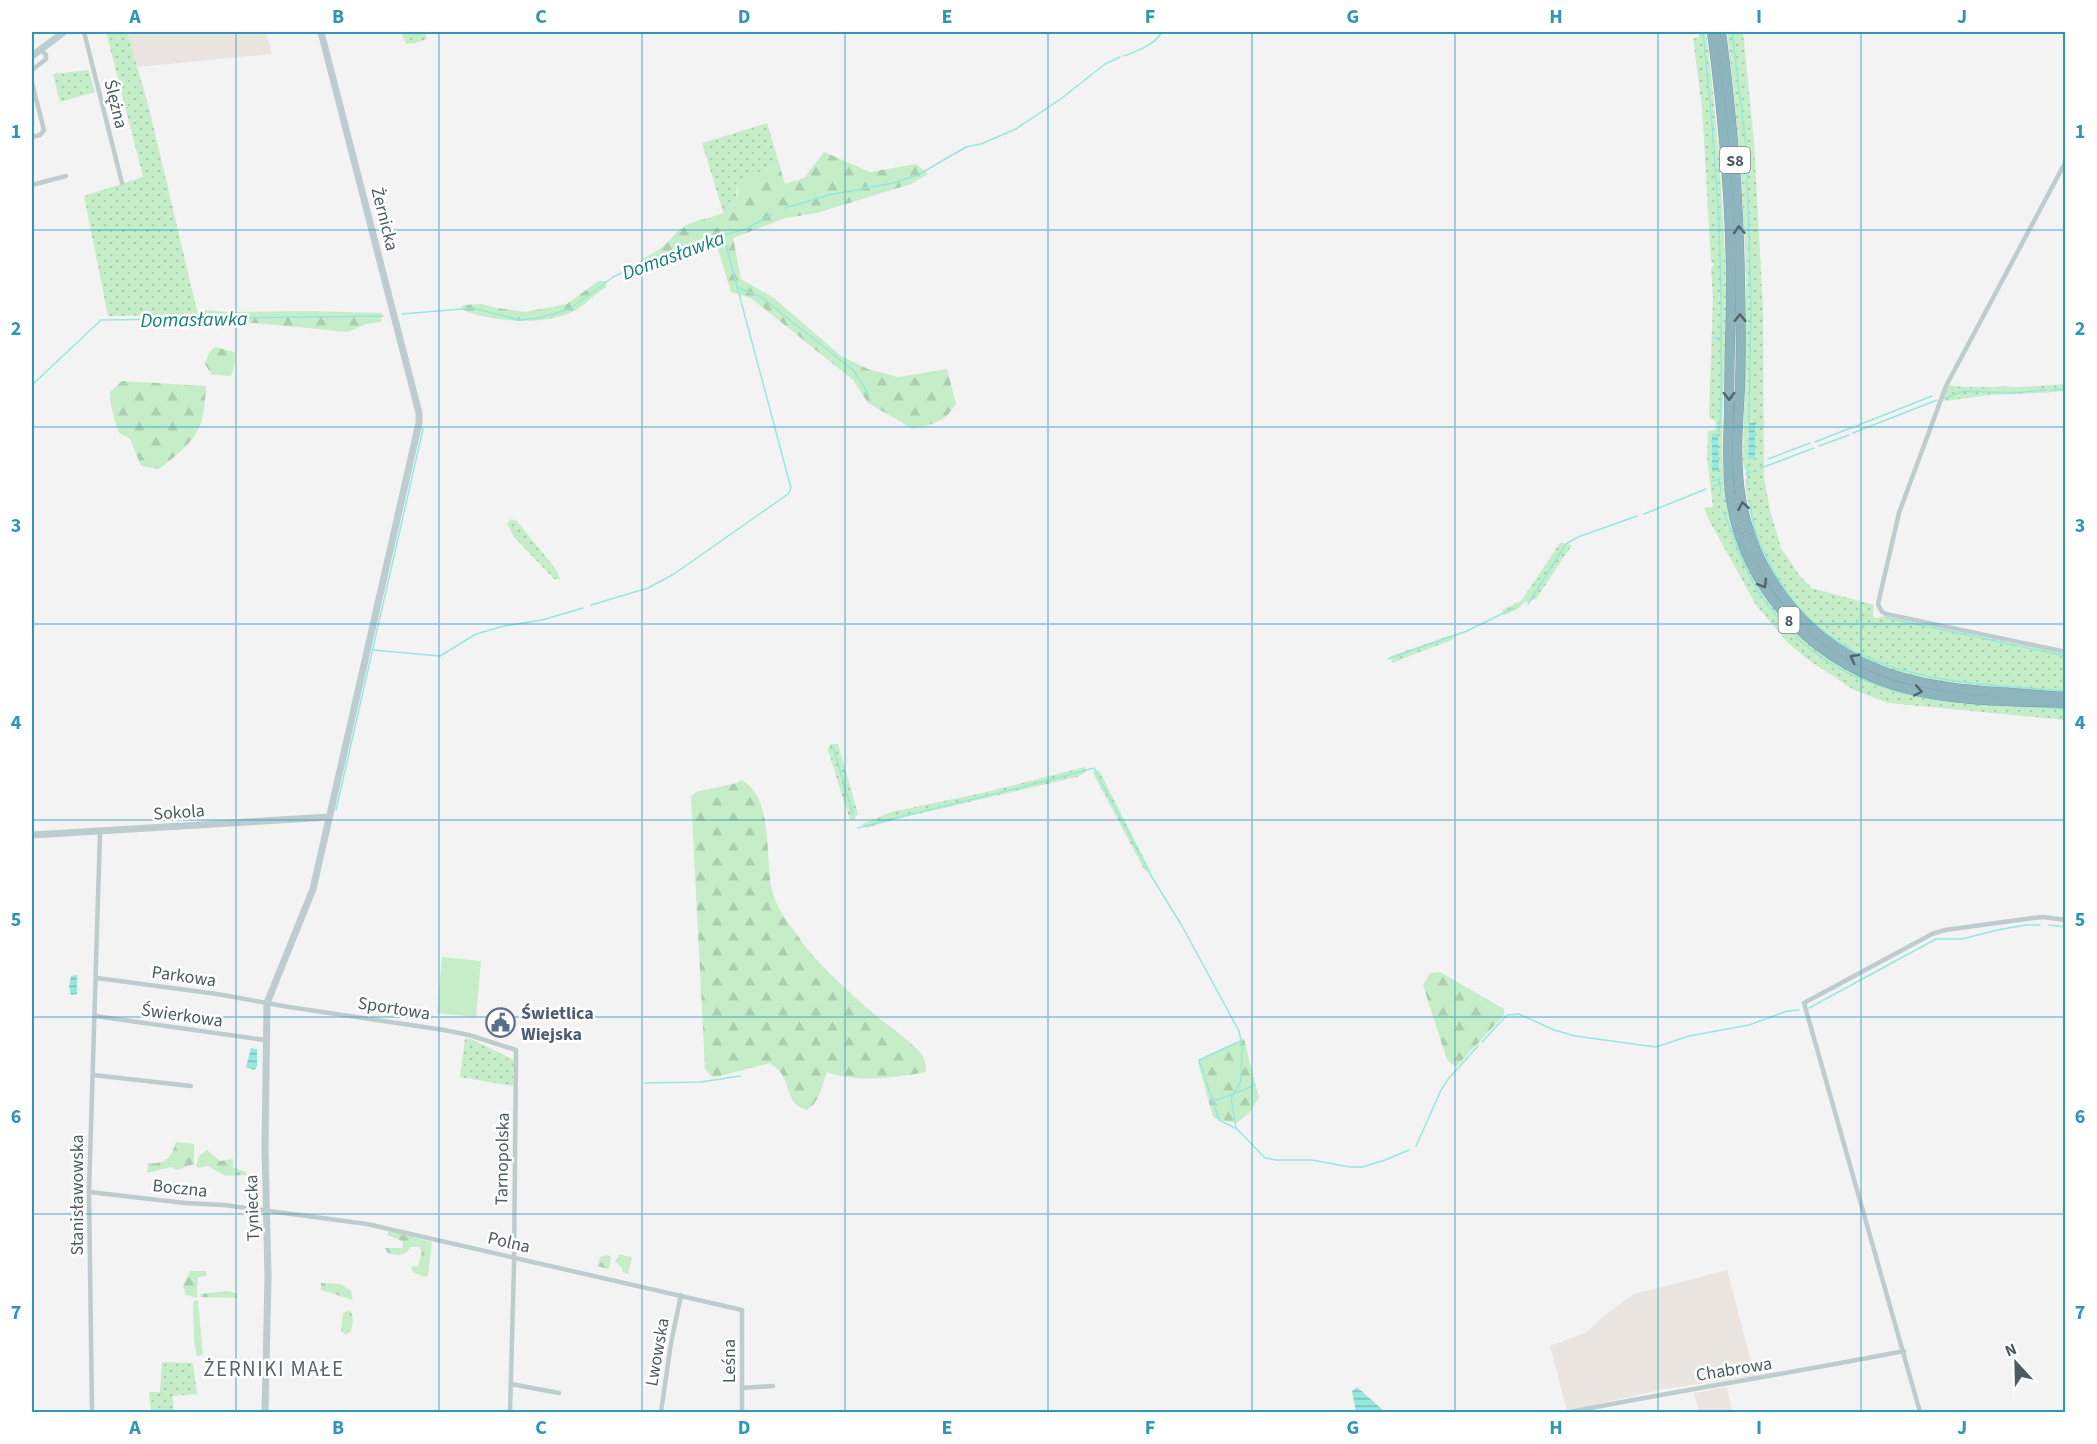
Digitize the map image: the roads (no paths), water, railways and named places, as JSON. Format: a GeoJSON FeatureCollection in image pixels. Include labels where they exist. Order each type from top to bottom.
{"type":"FeatureCollection","features":[{"type":"Feature","properties":{"kind":"highway","name":"S8"},"geometry":{"type":"LineString","coordinates":[[1712,32],[1722,115],[1729,223]]}},
{"type":"Feature","properties":{"kind":"highway","name":"S8"},"geometry":{"type":"LineString","coordinates":[[1721,32],[1736,175],[1740,288]]}},
{"type":"Feature","properties":{"kind":"highway","name":"8"},"geometry":{"type":"LineString","coordinates":[[1729,223],[1731,277],[1728,456],[1732,508],[1741,539],[1754,570],[1771,598],[1815,645],[1848,667],[1887,684],[1914,691],[1952,696],[2066,703]]}},
{"type":"Feature","properties":{"kind":"highway","name":"8"},"geometry":{"type":"LineString","coordinates":[[1740,288],[1738,456],[1741,500],[1757,553],[1771,580],[1791,607],[1815,632],[1837,648],[1886,673],[1939,685],[2066,697]]}},
{"type":"Feature","properties":{"kind":"street"},"geometry":{"type":"LineString","coordinates":[[32,56],[63,32]]}},
{"type":"Feature","properties":{"kind":"street","name":"Ślężna"},"geometry":{"type":"LineString","coordinates":[[84,32],[122,183]]}},
{"type":"Feature","properties":{"kind":"street","name":"Żernicka"},"geometry":{"type":"LineString","coordinates":[[321,32],[419,413]]}},
{"type":"Feature","properties":{"kind":"street"},"geometry":{"type":"LineString","coordinates":[[32,70],[46,59],[41,49]]}},
{"type":"Feature","properties":{"kind":"street"},"geometry":{"type":"LineString","coordinates":[[32,83],[44,130],[32,137]]}},
{"type":"Feature","properties":{"kind":"street"},"geometry":{"type":"LineString","coordinates":[[2066,161],[1946,386],[1899,513],[1878,604],[1882,612],[1886,614],[2066,652]]}},
{"type":"Feature","properties":{"kind":"street"},"geometry":{"type":"LineString","coordinates":[[32,185],[66,176]]}},
{"type":"Feature","properties":{"kind":"street","name":"Tyniecka"},"geometry":{"type":"LineString","coordinates":[[265,1413],[268,1211],[265,1150],[267,1003],[313,889],[414,450],[419,413]]}},
{"type":"Feature","properties":{"kind":"street","name":"Sokola"},"geometry":{"type":"LineString","coordinates":[[32,835],[329,817]]}},
{"type":"Feature","properties":{"kind":"street","name":"Stanisławowska"},"geometry":{"type":"LineString","coordinates":[[92,1413],[89,1192],[100,832]]}},
{"type":"Feature","properties":{"kind":"street"},"geometry":{"type":"LineString","coordinates":[[1920,1413],[1804,1004],[1932,934],[1945,930],[2043,917],[2066,920]]}},
{"type":"Feature","properties":{"kind":"street","name":"Parkowa"},"geometry":{"type":"LineString","coordinates":[[97,978],[267,1003]]}},
{"type":"Feature","properties":{"kind":"street","name":"Sportowa"},"geometry":{"type":"LineString","coordinates":[[267,1003],[458,1032],[516,1050]]}},
{"type":"Feature","properties":{"kind":"street","name":"Świerkowa"},"geometry":{"type":"LineString","coordinates":[[95,1016],[265,1040]]}},
{"type":"Feature","properties":{"kind":"street","name":"Tarnopolska"},"geometry":{"type":"LineString","coordinates":[[510,1413],[516,1050]]}},
{"type":"Feature","properties":{"kind":"street"},"geometry":{"type":"LineString","coordinates":[[93,1076],[191,1086]]}},
{"type":"Feature","properties":{"kind":"street","name":"Boczna"},"geometry":{"type":"LineString","coordinates":[[89,1192],[268,1211]]}},
{"type":"Feature","properties":{"kind":"street","name":"Polna"},"geometry":{"type":"LineString","coordinates":[[268,1211],[367,1224],[742,1310]]}},
{"type":"Feature","properties":{"kind":"street","name":"Lwowska"},"geometry":{"type":"LineString","coordinates":[[661,1413],[671,1343],[681,1295]]}},
{"type":"Feature","properties":{"kind":"street","name":"Leśna"},"geometry":{"type":"LineString","coordinates":[[742,1310],[742,1413]]}},
{"type":"Feature","properties":{"kind":"street","name":"Chabrowa"},"geometry":{"type":"LineString","coordinates":[[1570,1413],[1904,1351]]}},
{"type":"Feature","properties":{"kind":"street"},"geometry":{"type":"LineString","coordinates":[[511,1384],[559,1393]]}},
{"type":"Feature","properties":{"kind":"street"},"geometry":{"type":"LineString","coordinates":[[742,1388],[772,1386]]}},
{"type":"Feature","properties":{"kind":"water"},"geometry":{"type":"Polygon","coordinates":[[[1749,423],[1755,423],[1755,459],[1748,459],[1749,423]]]}},
{"type":"Feature","properties":{"kind":"water"},"geometry":{"type":"Polygon","coordinates":[[[1712,434],[1718,434],[1719,471],[1712,472],[1712,434]]]}},
{"type":"Feature","properties":{"kind":"water"},"geometry":{"type":"Polygon","coordinates":[[[77,975],[77,994],[71,995],[69,987],[71,976],[77,975]]]}},
{"type":"Feature","properties":{"kind":"water"},"geometry":{"type":"Polygon","coordinates":[[[251,1048],[257,1049],[257,1067],[254,1070],[246,1067],[251,1048]]]}},
{"type":"Feature","properties":{"kind":"water"},"geometry":{"type":"Polygon","coordinates":[[[1357,1387],[1385,1412],[1356,1412],[1352,1391],[1357,1387]]]}},
{"type":"Feature","properties":{"kind":"waterway","name":"Domasławka"},"geometry":{"type":"LineString","coordinates":[[1124,56],[1150,44],[1162,32]]}},
{"type":"Feature","properties":{"kind":"waterway"},"geometry":{"type":"LineString","coordinates":[[1703,32],[1719,231],[1721,416],[1718,434]]}},
{"type":"Feature","properties":{"kind":"waterway"},"geometry":{"type":"LineString","coordinates":[[1732,32],[1745,137],[1748,203],[1751,303],[1749,423]]}},
{"type":"Feature","properties":{"kind":"waterway","name":"Domasławka"},"geometry":{"type":"LineString","coordinates":[[785,208],[829,195],[893,183],[918,175],[966,147],[981,144],[1016,129],[1062,98],[1105,64],[1120,57]]}},
{"type":"Feature","properties":{"kind":"waterway","name":"Domasławka"},"geometry":{"type":"LineString","coordinates":[[402,314],[473,308],[519,320],[539,318],[570,309],[613,277],[651,259],[691,244],[746,229],[772,214]]}},
{"type":"Feature","properties":{"kind":"waterway"},"geometry":{"type":"LineString","coordinates":[[591,605],[648,588],[674,574],[788,494],[791,488],[723,234]]}},
{"type":"Feature","properties":{"kind":"waterway"},"geometry":{"type":"LineString","coordinates":[[737,287],[761,297],[854,371],[869,395]]}},
{"type":"Feature","properties":{"kind":"waterway","name":"Domasławka"},"geometry":{"type":"LineString","coordinates":[[32,385],[101,320],[383,316]]}},
{"type":"Feature","properties":{"kind":"waterway"},"geometry":{"type":"LineString","coordinates":[[1713,338],[1720,338]]}},
{"type":"Feature","properties":{"kind":"waterway"},"geometry":{"type":"LineString","coordinates":[[2052,390],[2066,389]]}},
{"type":"Feature","properties":{"kind":"waterway"},"geometry":{"type":"LineString","coordinates":[[1945,398],[1964,391],[2013,393],[2046,390]]}},
{"type":"Feature","properties":{"kind":"waterway"},"geometry":{"type":"LineString","coordinates":[[1856,426],[1932,396]]}},
{"type":"Feature","properties":{"kind":"waterway"},"geometry":{"type":"LineString","coordinates":[[1853,433],[1937,400]]}},
{"type":"Feature","properties":{"kind":"waterway"},"geometry":{"type":"LineString","coordinates":[[1815,442],[1853,427]]}},
{"type":"Feature","properties":{"kind":"waterway"},"geometry":{"type":"LineString","coordinates":[[336,810],[423,429]]}},
{"type":"Feature","properties":{"kind":"waterway"},"geometry":{"type":"LineString","coordinates":[[1819,446],[1849,435]]}},
{"type":"Feature","properties":{"kind":"waterway"},"geometry":{"type":"LineString","coordinates":[[1768,459],[1810,443]]}},
{"type":"Feature","properties":{"kind":"waterway"},"geometry":{"type":"LineString","coordinates":[[1761,468],[1814,448]]}},
{"type":"Feature","properties":{"kind":"waterway"},"geometry":{"type":"LineString","coordinates":[[1747,466],[1748,484]]}},
{"type":"Feature","properties":{"kind":"waterway"},"geometry":{"type":"LineString","coordinates":[[1746,474],[1755,470]]}},
{"type":"Feature","properties":{"kind":"waterway"},"geometry":{"type":"LineString","coordinates":[[1719,477],[1721,492]]}},
{"type":"Feature","properties":{"kind":"waterway"},"geometry":{"type":"LineString","coordinates":[[1712,481],[1719,479]]}},
{"type":"Feature","properties":{"kind":"waterway"},"geometry":{"type":"LineString","coordinates":[[1714,486],[1722,483]]}},
{"type":"Feature","properties":{"kind":"waterway"},"geometry":{"type":"LineString","coordinates":[[1644,514],[1706,489]]}},
{"type":"Feature","properties":{"kind":"waterway"},"geometry":{"type":"LineString","coordinates":[[1751,503],[1755,530],[1774,572],[1800,609],[1830,636],[1864,656],[1901,670],[1941,679],[2066,691]]}},
{"type":"Feature","properties":{"kind":"waterway"},"geometry":{"type":"LineString","coordinates":[[1723,512],[1754,584],[1773,612],[1795,636],[1819,656],[1845,672],[1874,684],[1904,693],[1969,703]]}},
{"type":"Feature","properties":{"kind":"waterway"},"geometry":{"type":"LineString","coordinates":[[1528,604],[1566,544],[1578,537],[1637,516]]}},
{"type":"Feature","properties":{"kind":"waterway"},"geometry":{"type":"LineString","coordinates":[[373,650],[440,656],[476,634],[504,626],[542,620],[583,608]]}},
{"type":"Feature","properties":{"kind":"waterway"},"geometry":{"type":"LineString","coordinates":[[1388,659],[1467,631],[1514,608]]}},
{"type":"Feature","properties":{"kind":"waterway"},"geometry":{"type":"LineString","coordinates":[[1887,618],[2066,656]]}},
{"type":"Feature","properties":{"kind":"waterway"},"geometry":{"type":"LineString","coordinates":[[2015,706],[2066,709]]}},
{"type":"Feature","properties":{"kind":"waterway"},"geometry":{"type":"LineString","coordinates":[[833,747],[853,814]]}},
{"type":"Feature","properties":{"kind":"waterway"},"geometry":{"type":"LineString","coordinates":[[858,828],[1094,768],[1150,874],[1182,926],[1239,1031],[1242,1045],[1241,1081],[1231,1098],[1236,1128],[1265,1158],[1276,1160],[1312,1160],[1362,1167],[1409,1150]]}},
{"type":"Feature","properties":{"kind":"waterway"},"geometry":{"type":"LineString","coordinates":[[1809,1008],[1936,939],[1962,939],[1997,930],[2040,925]]}},
{"type":"Feature","properties":{"kind":"waterway"},"geometry":{"type":"LineString","coordinates":[[2049,925],[2066,927]]}},
{"type":"Feature","properties":{"kind":"waterway"},"geometry":{"type":"LineString","coordinates":[[1482,1042],[1507,1015],[1519,1014],[1554,1030],[1575,1036],[1656,1047],[1689,1036],[1749,1025],[1787,1011],[1799,1010]]}},
{"type":"Feature","properties":{"kind":"waterway"},"geometry":{"type":"LineString","coordinates":[[1235,1128],[1219,1120],[1199,1060],[1241,1041]]}},
{"type":"Feature","properties":{"kind":"waterway"},"geometry":{"type":"LineString","coordinates":[[1416,1146],[1441,1090],[1478,1046]]}},
{"type":"Feature","properties":{"kind":"waterway"},"geometry":{"type":"LineString","coordinates":[[645,1083],[701,1082],[740,1076]]}},
{"type":"Feature","properties":{"kind":"waterway"},"geometry":{"type":"LineString","coordinates":[[1213,1101],[1254,1085]]}},
{"type":"Feature","properties":{"kind":"place","name":"Świetlica Wiejska"},"geometry":{"type":"Point","coordinates":[500,1023]}},
{"type":"Feature","properties":{"kind":"district","name":"ŻERNIKI MAŁE"},"geometry":{"type":"Point","coordinates":[274,1369]}}]}
